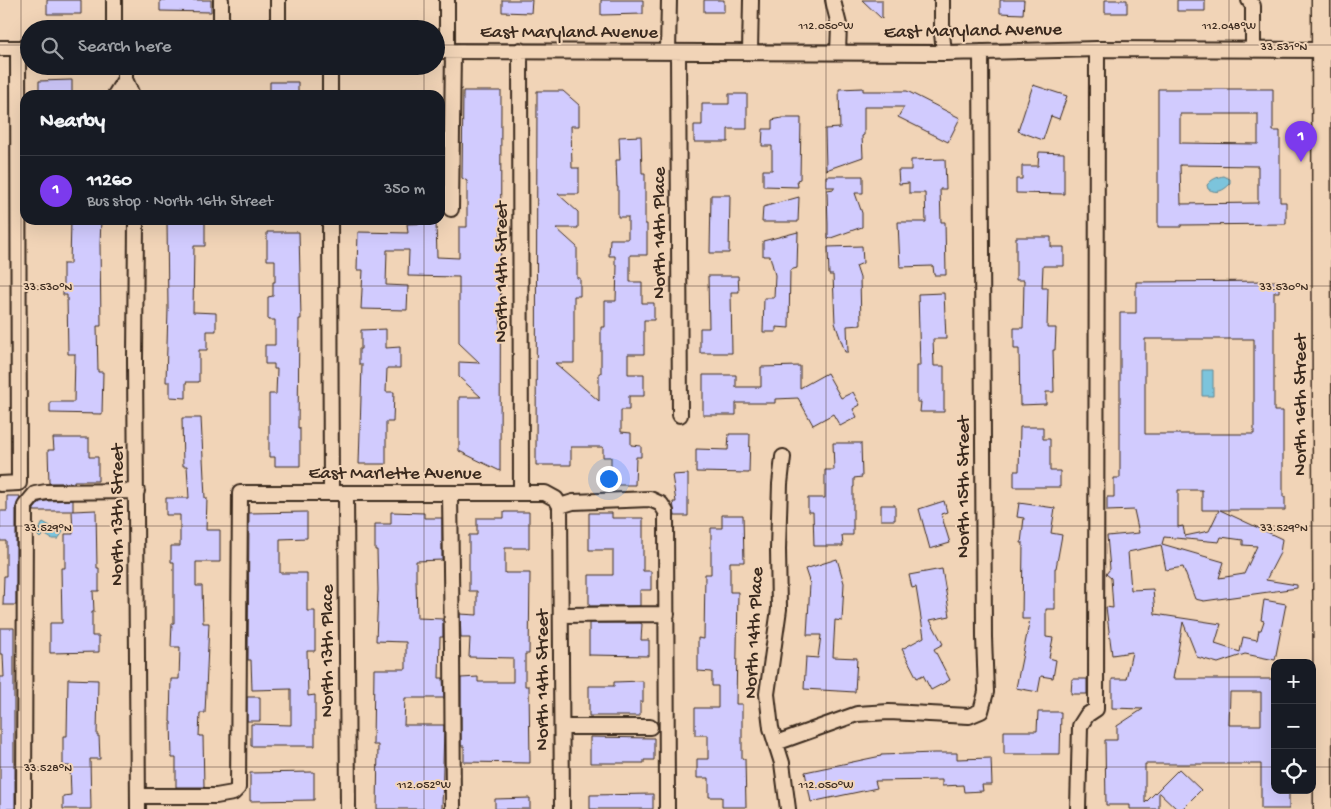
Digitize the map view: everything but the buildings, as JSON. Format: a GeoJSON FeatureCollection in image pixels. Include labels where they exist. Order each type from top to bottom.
{"type":"FeatureCollection","features":[{"type":"Feature","properties":{"kind":"main road","name":"North 16th Street"},"geometry":{"type":"LineString","coordinates":[[1321,0],[1326,50],[1327,702],[1323,809]]}},
{"type":"Feature","properties":{"kind":"street"},"geometry":{"type":"LineString","coordinates":[[114,0],[114,20]]}},
{"type":"Feature","properties":{"kind":"street"},"geometry":{"type":"LineString","coordinates":[[221,0],[221,20]]}},
{"type":"Feature","properties":{"kind":"street"},"geometry":{"type":"LineString","coordinates":[[278,0],[278,20]]}},
{"type":"Feature","properties":{"kind":"street"},"geometry":{"type":"LineString","coordinates":[[447,0],[445,51],[451,209]]}},
{"type":"Feature","properties":{"kind":"street","name":"North 14th Place"},"geometry":{"type":"LineString","coordinates":[[669,0],[673,52],[680,415]]}},
{"type":"Feature","properties":{"kind":"street"},"geometry":{"type":"LineString","coordinates":[[750,52],[751,0]]}},
{"type":"Feature","properties":{"kind":"street"},"geometry":{"type":"LineString","coordinates":[[834,0],[839,25],[838,52]]}},
{"type":"Feature","properties":{"kind":"street"},"geometry":{"type":"LineString","coordinates":[[942,0],[944,53]]}},
{"type":"Feature","properties":{"kind":"street"},"geometry":{"type":"LineString","coordinates":[[1253,50],[1255,2]]}},
{"type":"Feature","properties":{"kind":"street"},"geometry":{"type":"LineString","coordinates":[[0,48],[20,48]]}},
{"type":"Feature","properties":{"kind":"street"},"geometry":{"type":"LineString","coordinates":[[1078,809],[1080,726],[1087,715],[1096,709],[1097,49]]}},
{"type":"Feature","properties":{"kind":"street","name":"East Maryland Avenue"},"geometry":{"type":"LineString","coordinates":[[445,51],[944,53],[1097,49],[1326,50]]}},
{"type":"Feature","properties":{"kind":"street","name":"North 14th Street"},"geometry":{"type":"LineString","coordinates":[[520,50],[521,493]]}},
{"type":"Feature","properties":{"kind":"street","name":"North 15th Street"},"geometry":{"type":"LineString","coordinates":[[776,744],[857,714],[889,712],[969,716],[981,711],[986,692],[984,637],[981,52]]}},
{"type":"Feature","properties":{"kind":"street"},"geometry":{"type":"LineString","coordinates":[[24,75],[24,90]]}},
{"type":"Feature","properties":{"kind":"street"},"geometry":{"type":"LineString","coordinates":[[117,90],[124,75]]}},
{"type":"Feature","properties":{"kind":"street"},"geometry":{"type":"LineString","coordinates":[[126,75],[130,90]]}},
{"type":"Feature","properties":{"kind":"street"},"geometry":{"type":"LineString","coordinates":[[330,75],[330,90]]}},
{"type":"Feature","properties":{"kind":"street"},"geometry":{"type":"LineString","coordinates":[[0,484],[19,483],[22,225]]}},
{"type":"Feature","properties":{"kind":"street","name":"North 13th Street"},"geometry":{"type":"LineString","coordinates":[[136,225],[138,803]]}},
{"type":"Feature","properties":{"kind":"street"},"geometry":{"type":"LineString","coordinates":[[330,225],[331,493]]}},
{"type":"Feature","properties":{"kind":"street","name":"North 14th Place"},"geometry":{"type":"LineString","coordinates":[[783,457],[779,512],[779,609],[767,694],[771,728],[782,763],[788,809]]}},
{"type":"Feature","properties":{"kind":"street"},"geometry":{"type":"LineString","coordinates":[[24,809],[25,506],[35,494],[46,492],[137,491]]}},
{"type":"Feature","properties":{"kind":"street","name":"East Marlette Avenue"},"geometry":{"type":"LineString","coordinates":[[138,803],[233,794],[238,788],[240,493],[545,493],[556,498],[560,506]]}},
{"type":"Feature","properties":{"kind":"street","name":"North 13th Place"},"geometry":{"type":"LineString","coordinates":[[346,493],[348,809]]}},
{"type":"Feature","properties":{"kind":"street"},"geometry":{"type":"LineString","coordinates":[[450,493],[453,809]]}},
{"type":"Feature","properties":{"kind":"street"},"geometry":{"type":"LineString","coordinates":[[560,506],[574,502],[650,499],[661,504],[666,512],[668,809]]}},
{"type":"Feature","properties":{"kind":"street","name":"North 14th Street"},"geometry":{"type":"LineString","coordinates":[[560,506],[562,809]]}},
{"type":"Feature","properties":{"kind":"street"},"geometry":{"type":"LineString","coordinates":[[561,615],[667,614]]}},
{"type":"Feature","properties":{"kind":"street"},"geometry":{"type":"LineString","coordinates":[[562,727],[650,727]]}},
{"type":"Feature","properties":{"kind":"water"},"geometry":{"type":"Polygon","coordinates":[[[1224,176],[1230,179],[1230,184],[1222,190],[1211,191],[1208,189],[1207,185],[1211,181],[1224,176]]]}},
{"type":"Feature","properties":{"kind":"water"},"geometry":{"type":"Polygon","coordinates":[[[1202,370],[1213,370],[1213,396],[1202,396],[1202,370]]]}},
{"type":"Feature","properties":{"kind":"water"},"geometry":{"type":"Polygon","coordinates":[[[43,522],[52,527],[58,526],[63,532],[58,539],[52,539],[44,534],[40,538],[38,536],[43,522]]]}},
{"type":"Feature","properties":{"kind":"place","name":"11260"},"geometry":{"type":"Point","coordinates":[1301,162]}}]}
